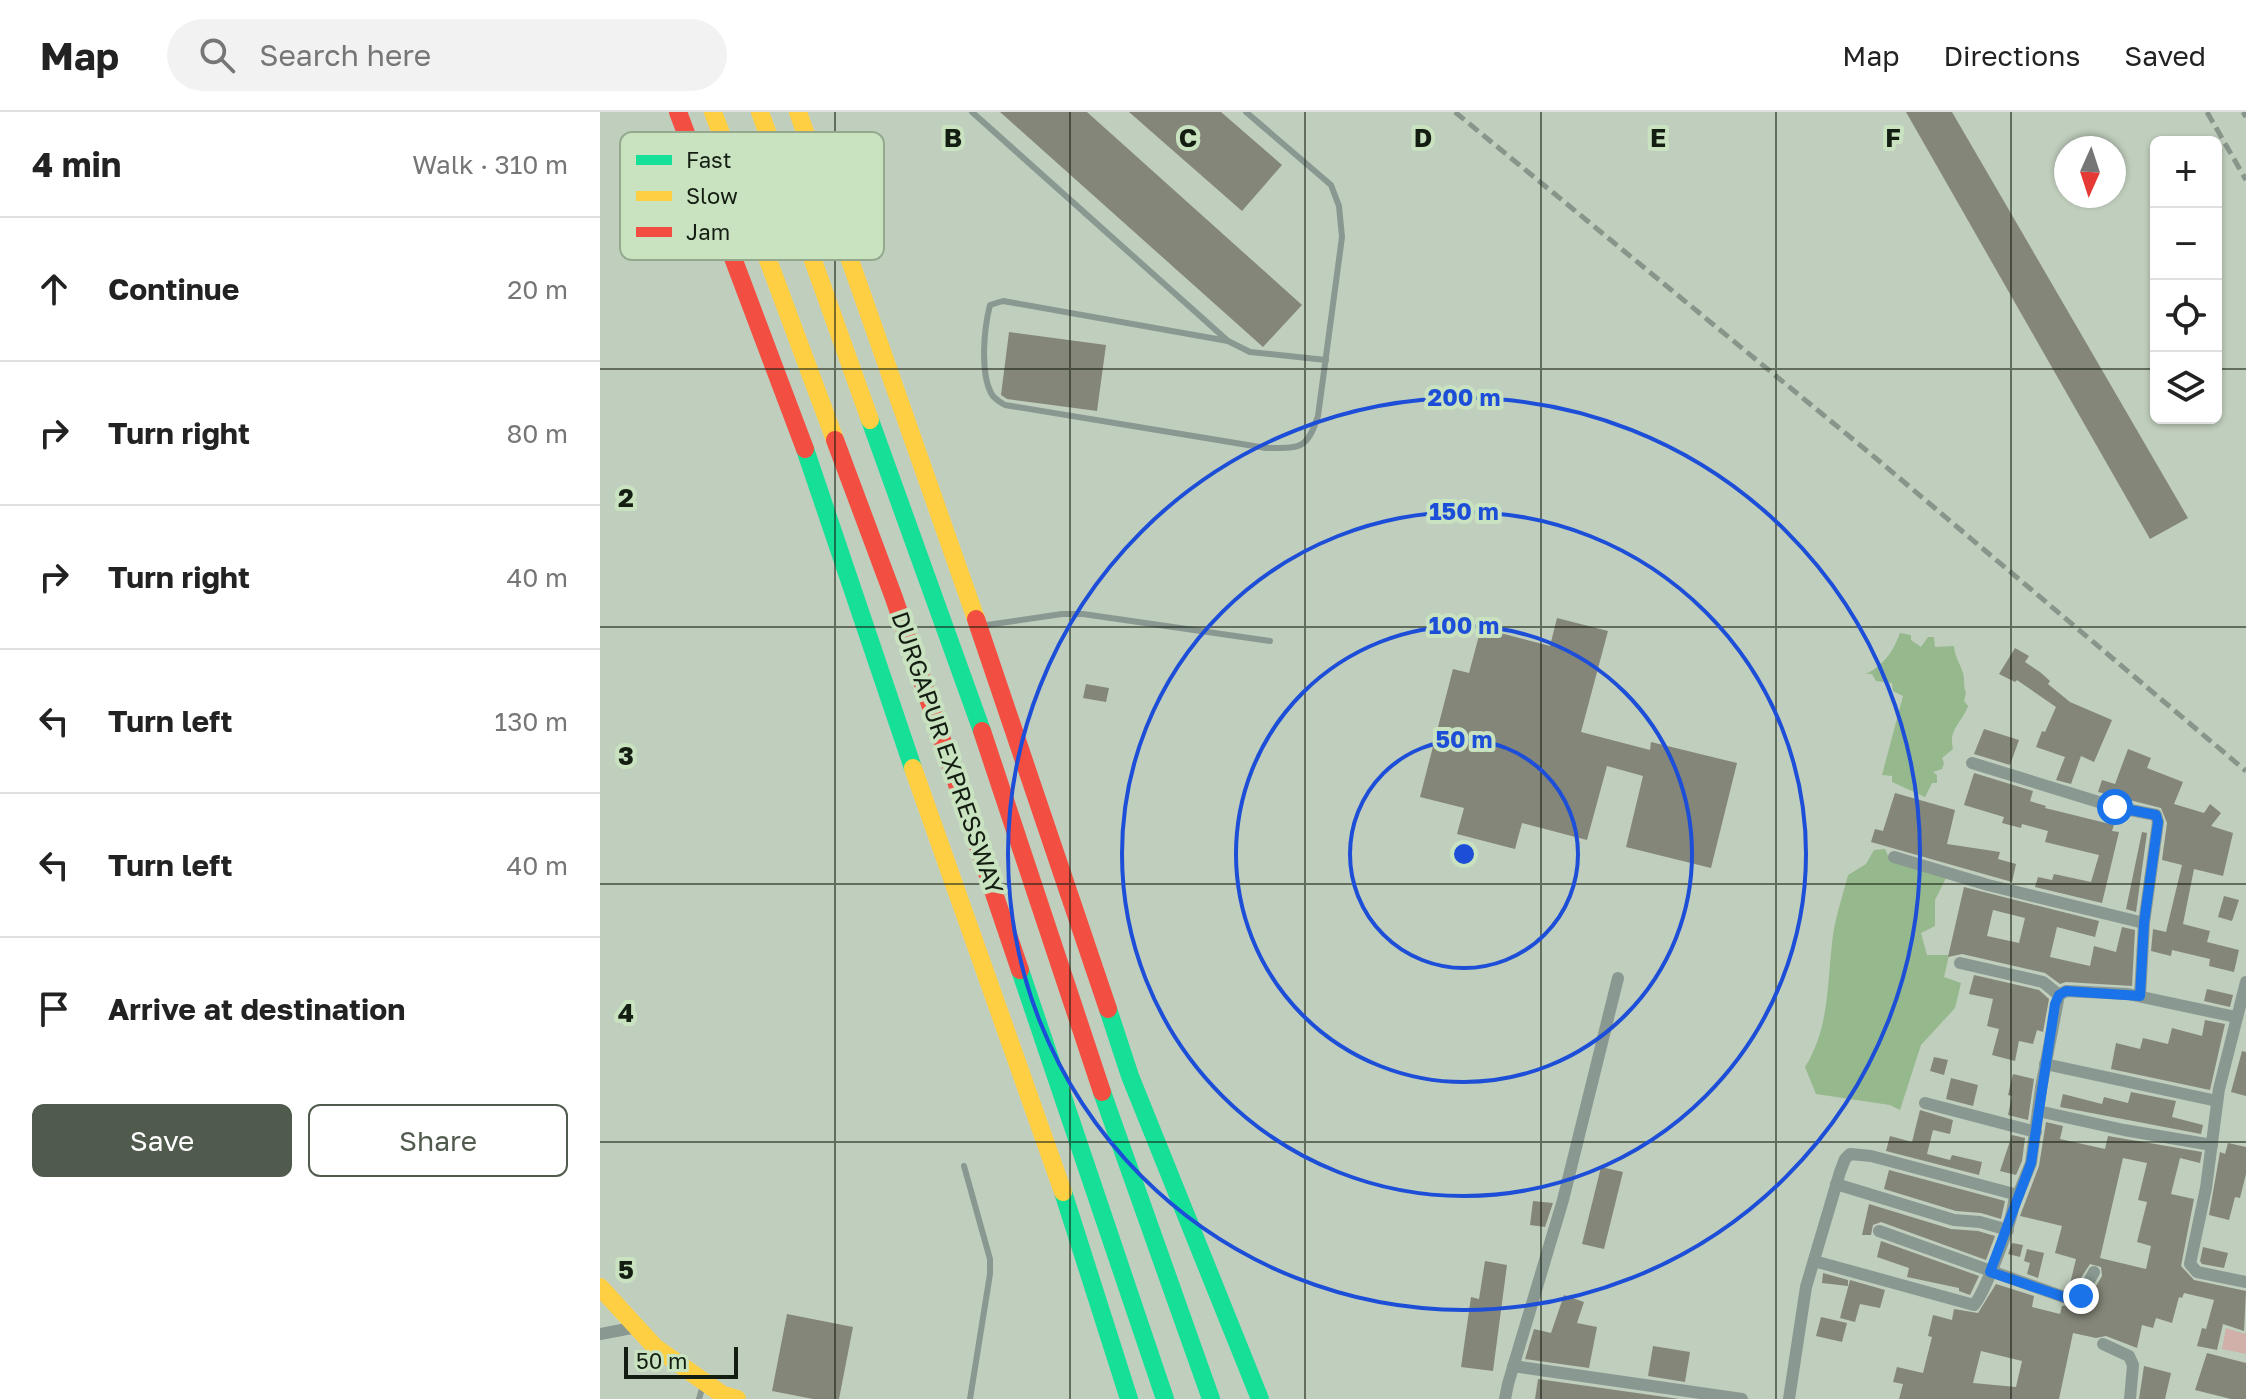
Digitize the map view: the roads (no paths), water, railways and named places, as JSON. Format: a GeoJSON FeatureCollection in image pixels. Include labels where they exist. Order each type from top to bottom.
{"type":"FeatureCollection","features":[{"type":"Feature","properties":{"kind":"main road"},"geometry":{"type":"LineString","coordinates":[[678,112],[686,132]]}},
{"type":"Feature","properties":{"kind":"main road","name":"DURGAPUR EXPRESSWAY"},"geometry":{"type":"LineString","coordinates":[[713,112],[720,132]]}},
{"type":"Feature","properties":{"kind":"main road","name":"DURGAPUR EXPRESSWAY"},"geometry":{"type":"LineString","coordinates":[[760,112],[767,132]]}},
{"type":"Feature","properties":{"kind":"main road"},"geometry":{"type":"LineString","coordinates":[[798,112],[805,132]]}},
{"type":"Feature","properties":{"kind":"main road"},"geometry":{"type":"LineString","coordinates":[[734,260],[807,454],[952,884],[1077,1232],[1129,1399]]}},
{"type":"Feature","properties":{"kind":"main road","name":"DURGAPUR EXPRESSWAY"},"geometry":{"type":"LineString","coordinates":[[768,260],[894,598],[1165,1399]]}},
{"type":"Feature","properties":{"kind":"main road","name":"DURGAPUR EXPRESSWAY"},"geometry":{"type":"LineString","coordinates":[[813,260],[993,763],[1102,1092],[1211,1399]]}},
{"type":"Feature","properties":{"kind":"main road"},"geometry":{"type":"LineString","coordinates":[[850,260],[979,627],[1130,1076],[1260,1399]]}},
{"type":"Feature","properties":{"kind":"main road"},"geometry":{"type":"LineString","coordinates":[[600,1287],[655,1347],[702,1390],[737,1399]]}},
{"type":"Feature","properties":{"kind":"street"},"geometry":{"type":"LineString","coordinates":[[1972,763],[2115,807],[2156,815],[2158,822],[2144,923],[2140,996]]}},
{"type":"Feature","properties":{"kind":"street"},"geometry":{"type":"LineString","coordinates":[[1894,857],[1988,885],[2144,923]]}},
{"type":"Feature","properties":{"kind":"street"},"geometry":{"type":"LineString","coordinates":[[1960,963],[2043,982],[2059,995]]}},
{"type":"Feature","properties":{"kind":"street"},"geometry":{"type":"LineString","coordinates":[[1505,1399],[1563,1200],[1618,978]]}},
{"type":"Feature","properties":{"kind":"street"},"geometry":{"type":"LineString","coordinates":[[2246,982],[2217,1101],[2206,1188],[2190,1264],[2197,1272],[2246,1282]]}},
{"type":"Feature","properties":{"kind":"street"},"geometry":{"type":"LineString","coordinates":[[1814,1261],[1974,1305],[2008,1230],[2031,1163],[2045,1064],[2059,995],[2066,991],[2140,996],[2236,1017]]}},
{"type":"Feature","properties":{"kind":"street"},"geometry":{"type":"LineString","coordinates":[[2045,1064],[2217,1101]]}},
{"type":"Feature","properties":{"kind":"street"},"geometry":{"type":"LineString","coordinates":[[1925,1103],[2036,1132]]}},
{"type":"Feature","properties":{"kind":"street"},"geometry":{"type":"LineString","coordinates":[[2038,1111],[2212,1145]]}},
{"type":"Feature","properties":{"kind":"street"},"geometry":{"type":"LineString","coordinates":[[1789,1399],[1801,1309],[1836,1184],[1845,1159],[1850,1154],[1860,1153],[2009,1191],[2016,1200]]}},
{"type":"Feature","properties":{"kind":"street"},"geometry":{"type":"LineString","coordinates":[[1836,1184],[1954,1220],[1980,1222],[2008,1230]]}},
{"type":"Feature","properties":{"kind":"street"},"geometry":{"type":"LineString","coordinates":[[1879,1231],[2064,1297],[2081,1296],[2094,1272]]}},
{"type":"Feature","properties":{"kind":"street"},"geometry":{"type":"LineString","coordinates":[[600,1334],[637,1327]]}},
{"type":"Feature","properties":{"kind":"street"},"geometry":{"type":"LineString","coordinates":[[2103,1344],[2129,1356],[2133,1365],[2130,1399]]}},
{"type":"Feature","properties":{"kind":"street"},"geometry":{"type":"LineString","coordinates":[[1513,1366],[1742,1399]]}},
{"type":"Feature","properties":{"kind":"lane"},"geometry":{"type":"LineString","coordinates":[[972,112],[1228,341],[1250,352],[1326,360]]}},
{"type":"Feature","properties":{"kind":"lane"},"geometry":{"type":"LineString","coordinates":[[1228,341],[1003,301],[990,305],[983,329],[988,383],[992,396],[1005,405],[1266,448],[1298,448],[1311,438],[1318,416],[1342,237],[1339,206],[1331,185],[1246,112]]}},
{"type":"Feature","properties":{"kind":"lane"},"geometry":{"type":"LineString","coordinates":[[979,627],[1062,614],[1083,614],[1270,641]]}},
{"type":"Feature","properties":{"kind":"lane"},"geometry":{"type":"LineString","coordinates":[[964,1166],[990,1259],[970,1399]]}},
{"type":"Feature","properties":{"kind":"railway"},"geometry":{"type":"LineString","coordinates":[[1455,112],[1872,455],[2246,771]]}},
{"type":"Feature","properties":{"kind":"railway"},"geometry":{"type":"LineString","coordinates":[[2207,112],[2246,180]]}},
{"type":"Feature","properties":{"kind":"railway"},"geometry":{"type":"LineString","coordinates":[[2243,112],[2246,117]]}}]}
